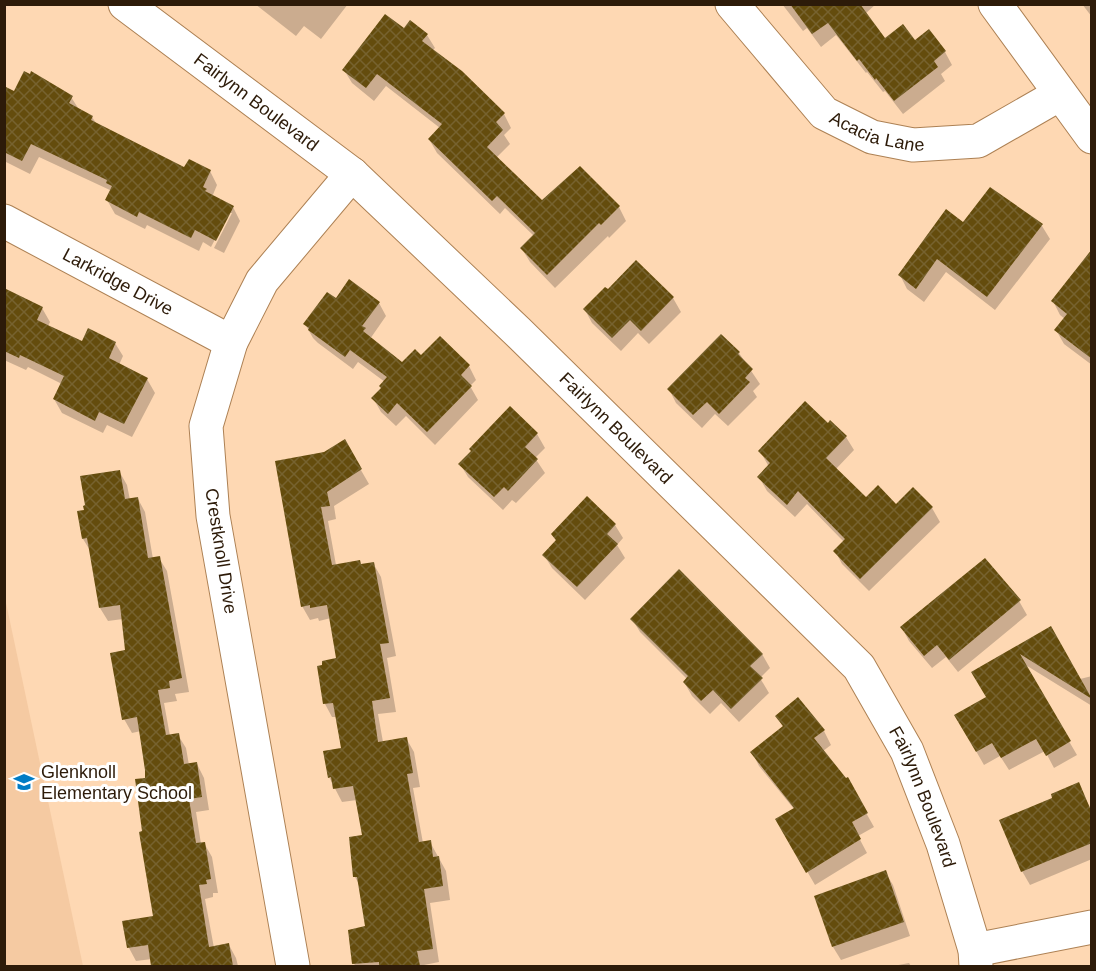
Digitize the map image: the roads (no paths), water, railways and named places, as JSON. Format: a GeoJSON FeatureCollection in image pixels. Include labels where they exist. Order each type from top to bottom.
{"type":"FeatureCollection","features":[{"type":"Feature","properties":{"kind":"street","name":"Fairlynn Boulevard"},"geometry":{"type":"LineString","coordinates":[[125,4],[352,174],[518,332],[858,667],[907,752],[943,844],[975,958]]}},
{"type":"Feature","properties":{"kind":"street","name":"Acacia Lane"},"geometry":{"type":"LineString","coordinates":[[732,4],[824,113],[872,137],[913,144],[978,141],[1060,94]]}},
{"type":"Feature","properties":{"kind":"street"},"geometry":{"type":"LineString","coordinates":[[994,4],[1092,137]]}},
{"type":"Feature","properties":{"kind":"street","name":"Crestknoll Drive"},"geometry":{"type":"LineString","coordinates":[[293,966],[213,516],[206,426],[231,342],[262,281],[352,174]]}},
{"type":"Feature","properties":{"kind":"street","name":"Larkridge Drive"},"geometry":{"type":"LineString","coordinates":[[4,221],[231,342]]}},
{"type":"Feature","properties":{"kind":"street"},"geometry":{"type":"LineString","coordinates":[[975,958],[1092,927]]}},
{"type":"Feature","properties":{"kind":"place","name":"Glenknoll Elementary School"},"geometry":{"type":"Point","coordinates":[24,782]}}]}
